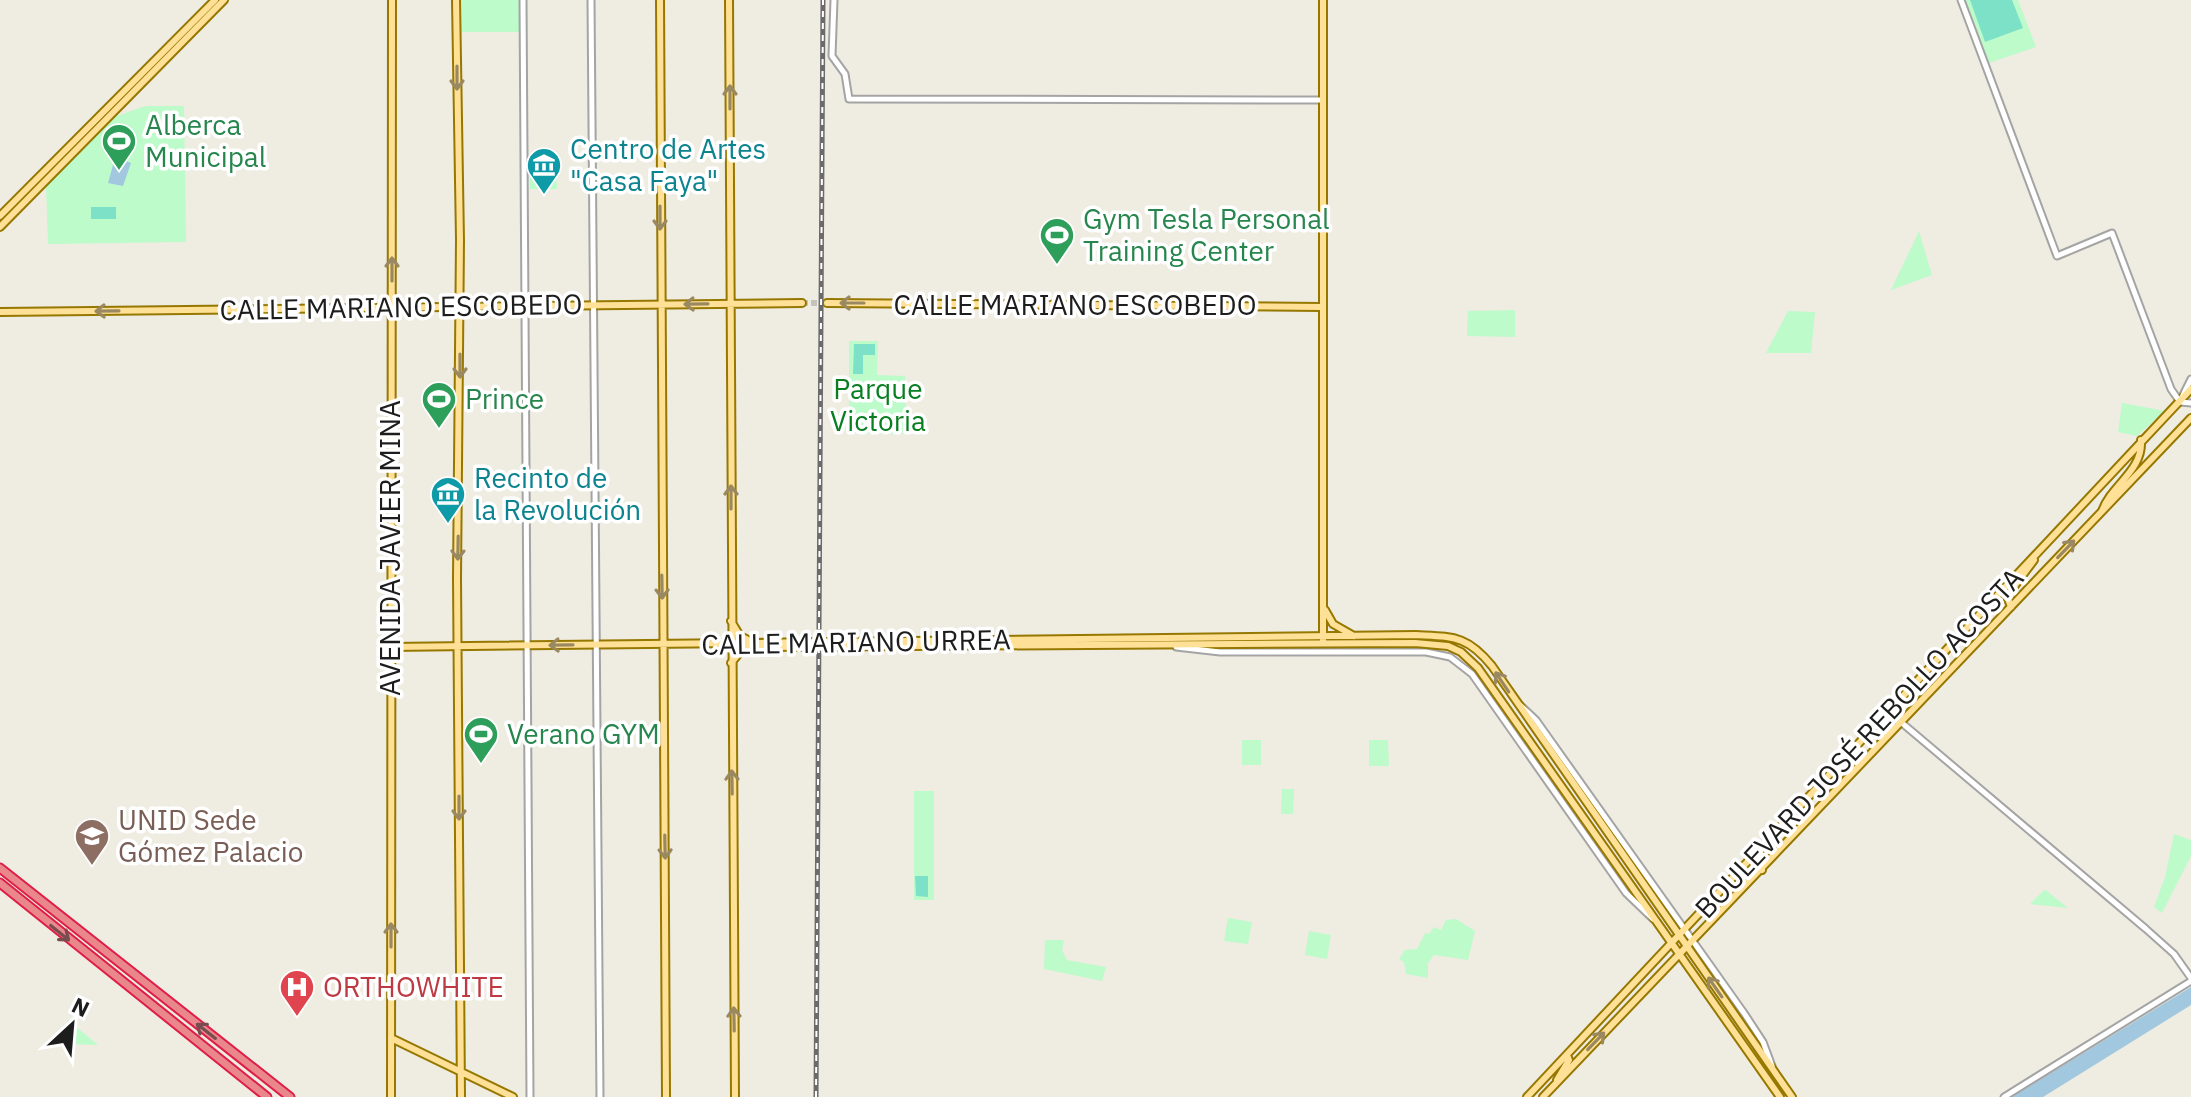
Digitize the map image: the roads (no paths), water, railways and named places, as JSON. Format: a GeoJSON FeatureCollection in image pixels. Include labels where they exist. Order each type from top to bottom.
{"type":"FeatureCollection","features":[{"type":"Feature","properties":{"kind":"highway"},"geometry":{"type":"LineString","coordinates":[[0,868],[290,1097]]}},
{"type":"Feature","properties":{"kind":"highway"},"geometry":{"type":"LineString","coordinates":[[0,883],[267,1097]]}},
{"type":"Feature","properties":{"kind":"main road"},"geometry":{"type":"LineString","coordinates":[[0,227],[192,29],[215,0]]}},
{"type":"Feature","properties":{"kind":"main road"},"geometry":{"type":"LineString","coordinates":[[0,216],[165,52],[224,0]]}},
{"type":"Feature","properties":{"kind":"main road","name":"AVENIDA JAVIER MINA"},"geometry":{"type":"LineString","coordinates":[[391,1097],[392,0]]}},
{"type":"Feature","properties":{"kind":"main road"},"geometry":{"type":"LineString","coordinates":[[456,0],[460,307],[458,646],[461,1097]]}},
{"type":"Feature","properties":{"kind":"main road"},"geometry":{"type":"LineString","coordinates":[[660,0],[666,1097]]}},
{"type":"Feature","properties":{"kind":"main road"},"geometry":{"type":"LineString","coordinates":[[729,0],[730,643],[735,1097]]}},
{"type":"Feature","properties":{"kind":"main road"},"geometry":{"type":"LineString","coordinates":[[1323,0],[1323,642]]}},
{"type":"Feature","properties":{"kind":"main road"},"geometry":{"type":"LineString","coordinates":[[163,39],[165,52]]}},
{"type":"Feature","properties":{"kind":"main road","name":"CALLE MARIANO ESCOBEDO"},"geometry":{"type":"LineString","coordinates":[[0,312],[802,303]]}},
{"type":"Feature","properties":{"kind":"main road","name":"CALLE MARIANO ESCOBEDO"},"geometry":{"type":"LineString","coordinates":[[827,303],[1322,307]]}},
{"type":"Feature","properties":{"kind":"main road","name":"BOULEVARD JOSÉ REBOLLO ACOSTA"},"geometry":{"type":"LineString","coordinates":[[1527,1097],[2191,389]]}},
{"type":"Feature","properties":{"kind":"main road","name":"BOULEVARD JOSÉ REBOLLO ACOSTA"},"geometry":{"type":"LineString","coordinates":[[1543,1097],[2191,418]]}},
{"type":"Feature","properties":{"kind":"main road"},"geometry":{"type":"LineString","coordinates":[[2101,515],[2111,493],[2141,459],[2141,440]]}},
{"type":"Feature","properties":{"kind":"main road"},"geometry":{"type":"LineString","coordinates":[[2011,607],[2007,596],[2035,556]]}},
{"type":"Feature","properties":{"kind":"main road"},"geometry":{"type":"LineString","coordinates":[[1322,600],[1333,624],[1357,638]]}},
{"type":"Feature","properties":{"kind":"main road"},"geometry":{"type":"LineString","coordinates":[[730,620],[740,636],[754,642]]}},
{"type":"Feature","properties":{"kind":"main road"},"geometry":{"type":"LineString","coordinates":[[1323,642],[1416,635],[1462,639],[1484,656],[1792,1097]]}},
{"type":"Feature","properties":{"kind":"main road","name":"CALLE MARIANO URREA"},"geometry":{"type":"LineString","coordinates":[[390,647],[754,642],[1323,642]]}},
{"type":"Feature","properties":{"kind":"main road"},"geometry":{"type":"LineString","coordinates":[[1323,642],[1448,646],[1467,656],[1780,1097]]}},
{"type":"Feature","properties":{"kind":"main road","name":"CALLE MARIANO URREA"},"geometry":{"type":"LineString","coordinates":[[731,663],[744,647],[1176,647],[1323,642]]}},
{"type":"Feature","properties":{"kind":"main road"},"geometry":{"type":"LineString","coordinates":[[1762,870],[1756,858],[1776,829]]}},
{"type":"Feature","properties":{"kind":"main road"},"geometry":{"type":"LineString","coordinates":[[391,1038],[513,1097]]}},
{"type":"Feature","properties":{"kind":"main road"},"geometry":{"type":"LineString","coordinates":[[1557,1080],[1569,1060],[1567,1055]]}},
{"type":"Feature","properties":{"kind":"street"},"geometry":{"type":"LineString","coordinates":[[523,0],[530,1097]]}},
{"type":"Feature","properties":{"kind":"street"},"geometry":{"type":"LineString","coordinates":[[591,0],[600,1097]]}},
{"type":"Feature","properties":{"kind":"street"},"geometry":{"type":"LineString","coordinates":[[834,0],[832,56],[845,74],[849,99],[1323,100]]}},
{"type":"Feature","properties":{"kind":"street"},"geometry":{"type":"LineString","coordinates":[[1961,0],[2057,256],[2112,233],[2171,389],[2180,402]]}},
{"type":"Feature","properties":{"kind":"street"},"geometry":{"type":"LineString","coordinates":[[2180,402],[2191,379]]}},
{"type":"Feature","properties":{"kind":"street"},"geometry":{"type":"LineString","coordinates":[[2180,402],[2191,403]]}},
{"type":"Feature","properties":{"kind":"street"},"geometry":{"type":"LineString","coordinates":[[1176,647],[1220,652],[1439,654],[1462,664],[1492,694]]}},
{"type":"Feature","properties":{"kind":"street"},"geometry":{"type":"LineString","coordinates":[[1516,702],[1536,720],[1684,928],[1763,1042],[1772,1070]]}},
{"type":"Feature","properties":{"kind":"street"},"geometry":{"type":"LineString","coordinates":[[1902,723],[2146,929],[2174,954],[2191,979],[2004,1097]]}},
{"type":"Feature","properties":{"kind":"water","name":"Alberca Municipal"},"geometry":{"type":"Polygon","coordinates":[[[124,160],[131,163],[123,186],[108,183],[113,165],[124,160]]]}},
{"type":"Feature","properties":{"kind":"water"},"geometry":{"type":"Polygon","coordinates":[[[2191,987],[2191,1005],[2043,1097],[2012,1097],[2191,987]]]}},
{"type":"Feature","properties":{"kind":"tunnel"},"geometry":{"type":"LineString","coordinates":[[802,303],[827,303]]}},
{"type":"Feature","properties":{"kind":"railway"},"geometry":{"type":"LineString","coordinates":[[816,1097],[823,0]]}},
{"type":"Feature","properties":{"kind":"place","name":"Alberca Municipal"},"geometry":{"type":"Point","coordinates":[119,172]}},
{"type":"Feature","properties":{"kind":"place","name":"Centro de Artes \"Casa Faya\""},"geometry":{"type":"Point","coordinates":[544,196]}},
{"type":"Feature","properties":{"kind":"place","name":"Gym Tesla Personal Training Center"},"geometry":{"type":"Point","coordinates":[1057,266]}},
{"type":"Feature","properties":{"kind":"place","name":"Prince"},"geometry":{"type":"Point","coordinates":[439,430]}},
{"type":"Feature","properties":{"kind":"place","name":"Recinto de la Revolución"},"geometry":{"type":"Point","coordinates":[448,525]}},
{"type":"Feature","properties":{"kind":"place","name":"Verano GYM"},"geometry":{"type":"Point","coordinates":[481,765]}},
{"type":"Feature","properties":{"kind":"place","name":"UNID Sede Gómez Palacio"},"geometry":{"type":"Point","coordinates":[92,867]}},
{"type":"Feature","properties":{"kind":"place","name":"ORTHOWHITE"},"geometry":{"type":"Point","coordinates":[297,1018]}},
{"type":"Feature","properties":{"kind":"park label","name":"Parque Victoria"},"geometry":{"type":"Point","coordinates":[878,405]}}]}
